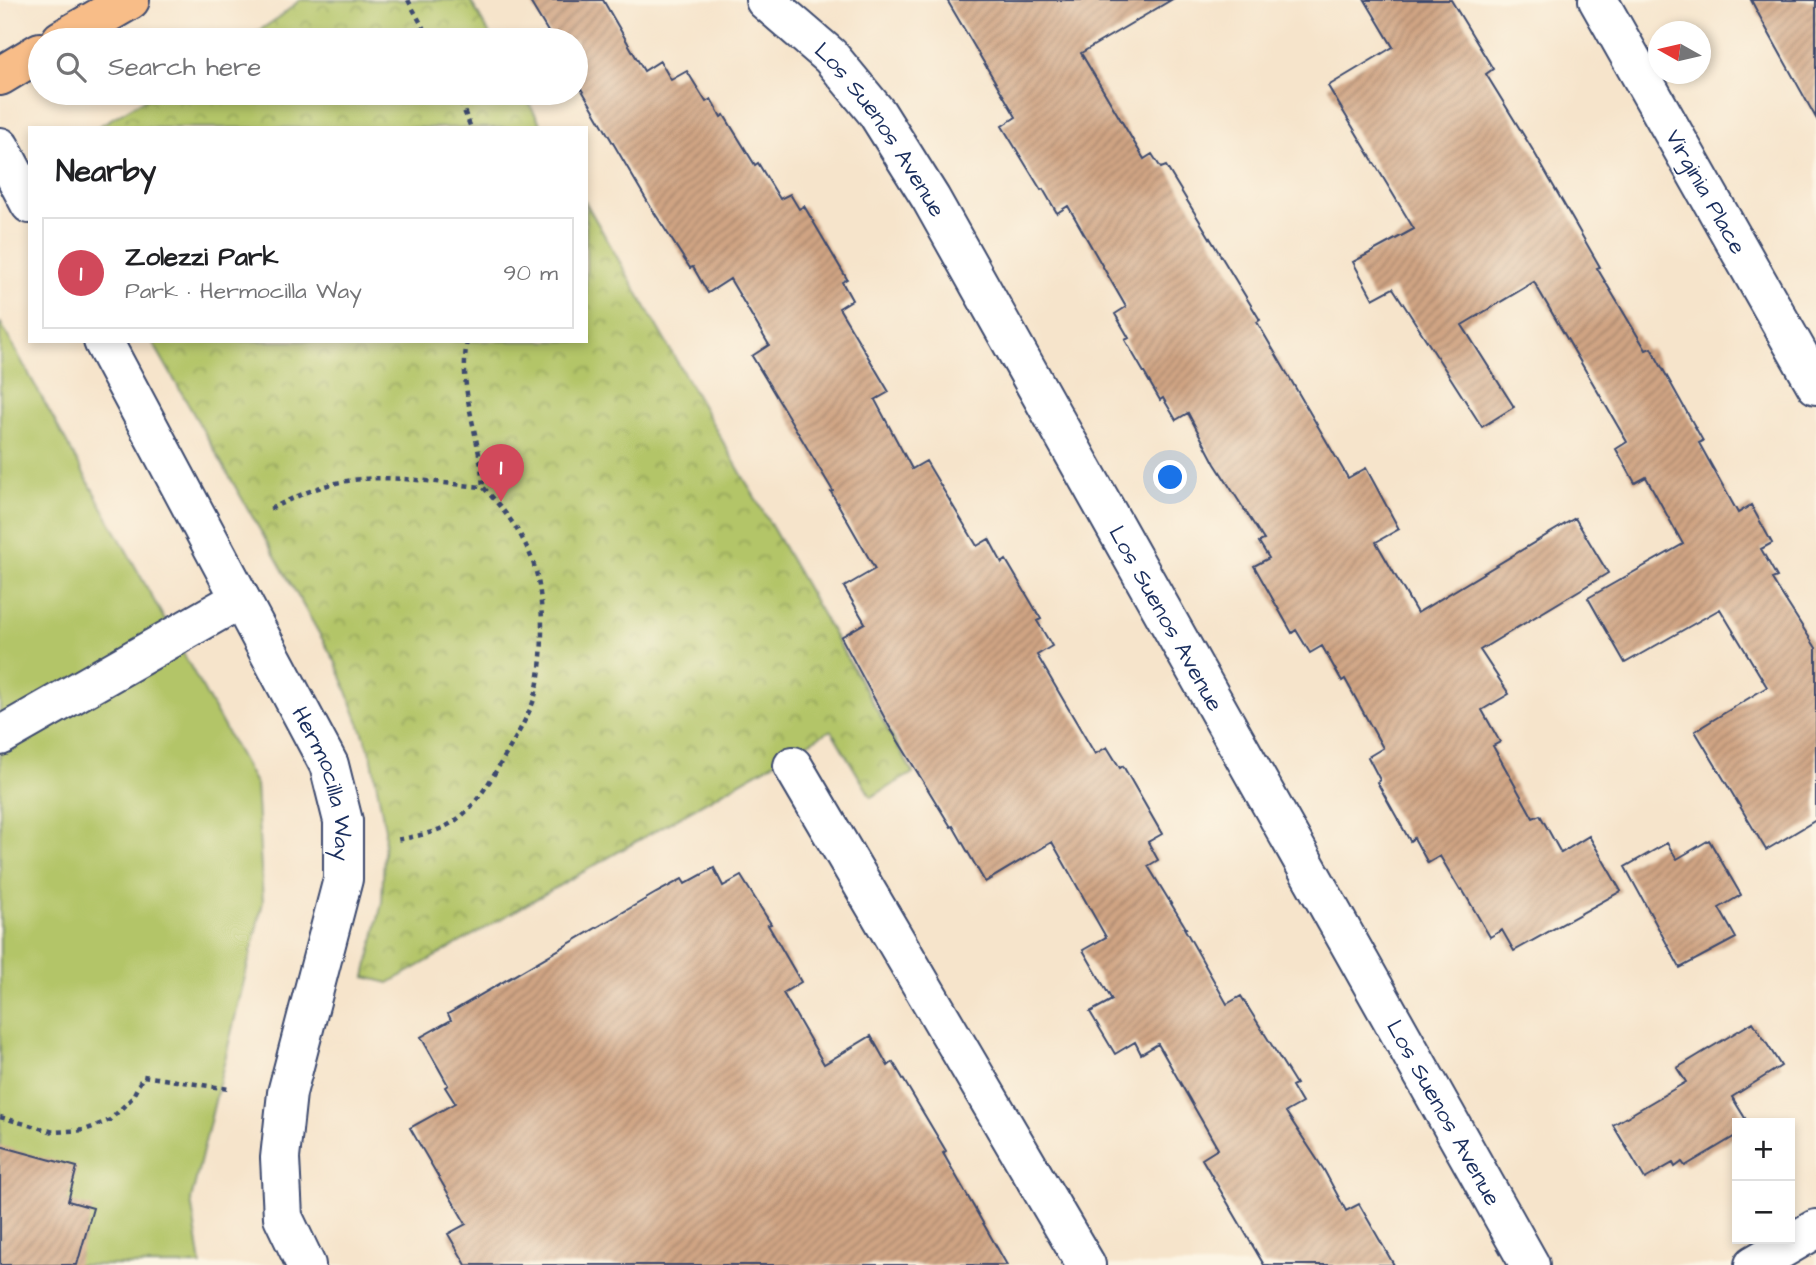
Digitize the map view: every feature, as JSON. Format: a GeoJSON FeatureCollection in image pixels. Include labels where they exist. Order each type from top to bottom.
{"type":"FeatureCollection","features":[{"type":"Feature","properties":{"kind":"main road"},"geometry":{"type":"LineString","coordinates":[[82,28],[130,0]]}},
{"type":"Feature","properties":{"kind":"main road"},"geometry":{"type":"LineString","coordinates":[[0,76],[28,59]]}},
{"type":"Feature","properties":{"kind":"street","name":"Los Suenos Avenue"},"geometry":{"type":"LineString","coordinates":[[765,0],[830,56],[877,113],[931,199],[1530,1265]]}},
{"type":"Feature","properties":{"kind":"street","name":"Virginia Place"},"geometry":{"type":"LineString","coordinates":[[1598,0],[1816,385]]}},
{"type":"Feature","properties":{"kind":"street"},"geometry":{"type":"LineString","coordinates":[[0,147],[28,200]]}},
{"type":"Feature","properties":{"kind":"street","name":"Hermocilla Way"},"geometry":{"type":"LineString","coordinates":[[104,343],[329,765],[343,821],[343,879],[287,1093],[280,1158],[283,1217],[306,1265]]}},
{"type":"Feature","properties":{"kind":"street"},"geometry":{"type":"LineString","coordinates":[[0,736],[240,599]]}},
{"type":"Feature","properties":{"kind":"street"},"geometry":{"type":"LineString","coordinates":[[793,766],[1086,1265]]}},
{"type":"Feature","properties":{"kind":"street"},"geometry":{"type":"LineString","coordinates":[[1754,1265],[1816,1229]]}},
{"type":"Feature","properties":{"kind":"path"},"geometry":{"type":"LineString","coordinates":[[408,0],[423,28]]}},
{"type":"Feature","properties":{"kind":"path"},"geometry":{"type":"LineString","coordinates":[[462,105],[470,126]]}},
{"type":"Feature","properties":{"kind":"path"},"geometry":{"type":"LineString","coordinates":[[396,840],[426,835],[457,820],[485,790],[514,742],[533,702],[540,663],[542,617],[537,573],[525,542],[503,508],[483,487],[480,457],[466,391],[464,359],[467,343]]}},
{"type":"Feature","properties":{"kind":"path"},"geometry":{"type":"LineString","coordinates":[[270,509],[302,494],[337,483],[383,478],[483,487]]}},
{"type":"Feature","properties":{"kind":"path"},"geometry":{"type":"LineString","coordinates":[[0,1117],[54,1132],[85,1130],[110,1120],[132,1098],[143,1076],[229,1089]]}},
{"type":"Feature","properties":{"kind":"green space"},"geometry":{"type":"Polygon","coordinates":[[[300,0],[470,0],[486,28],[263,28],[300,0]]]}},
{"type":"Feature","properties":{"kind":"green space"},"geometry":{"type":"Polygon","coordinates":[[[135,105],[530,105],[542,126],[99,126],[135,105]]]}},
{"type":"Feature","properties":{"kind":"green space"},"geometry":{"type":"Polygon","coordinates":[[[588,206],[913,773],[871,797],[831,730],[389,983],[365,977],[382,902],[385,829],[371,754],[336,663],[153,343],[588,343],[588,206]]]}},
{"type":"Feature","properties":{"kind":"green space"},"geometry":{"type":"Polygon","coordinates":[[[0,322],[256,785],[263,902],[191,1200],[201,1265],[0,1265],[0,322]]]}},
{"type":"Feature","properties":{"kind":"building"},"geometry":{"type":"Polygon","coordinates":[[[529,0],[603,0],[644,71],[660,61],[671,80],[687,71],[706,102],[711,99],[721,117],[724,115],[780,199],[790,194],[799,209],[804,206],[847,279],[842,282],[852,300],[839,308],[889,392],[875,400],[912,469],[926,461],[977,546],[989,539],[1002,563],[1006,560],[1041,619],[1037,621],[1052,646],[1037,655],[1095,754],[1107,747],[1120,768],[1123,766],[1162,834],[1148,842],[1158,860],[1148,866],[1186,928],[1227,1004],[1241,996],[1296,1084],[1292,1086],[1302,1103],[1286,1112],[1324,1170],[1346,1211],[1359,1204],[1394,1265],[1264,1265],[1202,1159],[1218,1149],[1158,1044],[1141,1054],[1135,1042],[1115,1054],[1090,1012],[1112,1000],[1083,950],[1106,937],[1052,842],[985,882],[889,726],[841,637],[865,623],[844,587],[875,569],[831,492],[833,491],[752,356],[769,345],[730,279],[708,293],[650,206],[588,100],[588,28],[546,28],[529,0]]]}},
{"type":"Feature","properties":{"kind":"building"},"geometry":{"type":"Polygon","coordinates":[[[947,0],[1171,0],[1081,53],[1144,159],[1152,154],[1161,168],[1166,166],[1260,320],[1257,322],[1348,478],[1366,468],[1399,529],[1376,542],[1417,613],[1575,518],[1608,573],[1480,650],[1509,694],[1482,710],[1500,742],[1493,746],[1533,818],[1540,815],[1561,853],[1589,836],[1621,891],[1514,951],[1502,930],[1490,937],[1440,856],[1428,863],[1414,838],[1410,841],[1377,782],[1380,780],[1368,757],[1383,748],[1345,679],[1342,681],[1322,646],[1310,653],[1296,630],[1292,633],[1254,566],[1269,558],[1259,542],[1264,540],[1215,464],[1188,413],[1176,420],[1163,398],[1160,400],[1125,340],[1129,338],[1115,314],[1126,307],[1068,206],[1057,213],[1002,126],[1016,117],[947,0]]]}},
{"type":"Feature","properties":{"kind":"building"},"geometry":{"type":"Polygon","coordinates":[[[1365,0],[1451,0],[1493,69],[1486,74],[1534,152],[1600,267],[1597,268],[1646,350],[1651,348],[1703,441],[1699,443],[1738,513],[1751,505],[1772,543],[1761,549],[1777,577],[1772,579],[1816,648],[1816,820],[1766,850],[1695,731],[1767,687],[1720,609],[1625,663],[1588,598],[1683,544],[1646,477],[1635,483],[1616,449],[1627,442],[1534,282],[1462,325],[1514,407],[1482,427],[1393,288],[1373,299],[1353,262],[1414,229],[1328,86],[1393,47],[1365,0]]]}},
{"type":"Feature","properties":{"kind":"building"},"geometry":{"type":"Polygon","coordinates":[[[1751,0],[1816,0],[1816,118],[1766,28],[1751,0]]]}},
{"type":"Feature","properties":{"kind":"building"},"geometry":{"type":"Polygon","coordinates":[[[1709,840],[1741,895],[1719,908],[1736,938],[1680,968],[1625,867],[1667,843],[1677,859],[1709,840]]]}},
{"type":"Feature","properties":{"kind":"building"},"geometry":{"type":"Polygon","coordinates":[[[714,868],[723,886],[741,876],[771,924],[768,925],[801,982],[783,993],[824,1064],[871,1036],[888,1066],[893,1062],[946,1151],[943,1153],[1007,1265],[466,1265],[448,1234],[466,1224],[410,1128],[455,1103],[421,1037],[451,1020],[448,1014],[656,893],[682,879],[685,884],[714,868]]]}},
{"type":"Feature","properties":{"kind":"building"},"geometry":{"type":"Polygon","coordinates":[[[1753,1022],[1781,1066],[1732,1097],[1745,1118],[1732,1118],[1732,1138],[1685,1166],[1682,1162],[1675,1167],[1673,1163],[1645,1179],[1613,1125],[1686,1082],[1677,1068],[1753,1022]]]}},
{"type":"Feature","properties":{"kind":"building"},"geometry":{"type":"Polygon","coordinates":[[[0,1146],[77,1167],[68,1201],[93,1208],[77,1265],[0,1265],[0,1146]]]}},
{"type":"Feature","properties":{"kind":"place","name":"Zolezzi Park"},"geometry":{"type":"Point","coordinates":[501,502]}}]}
